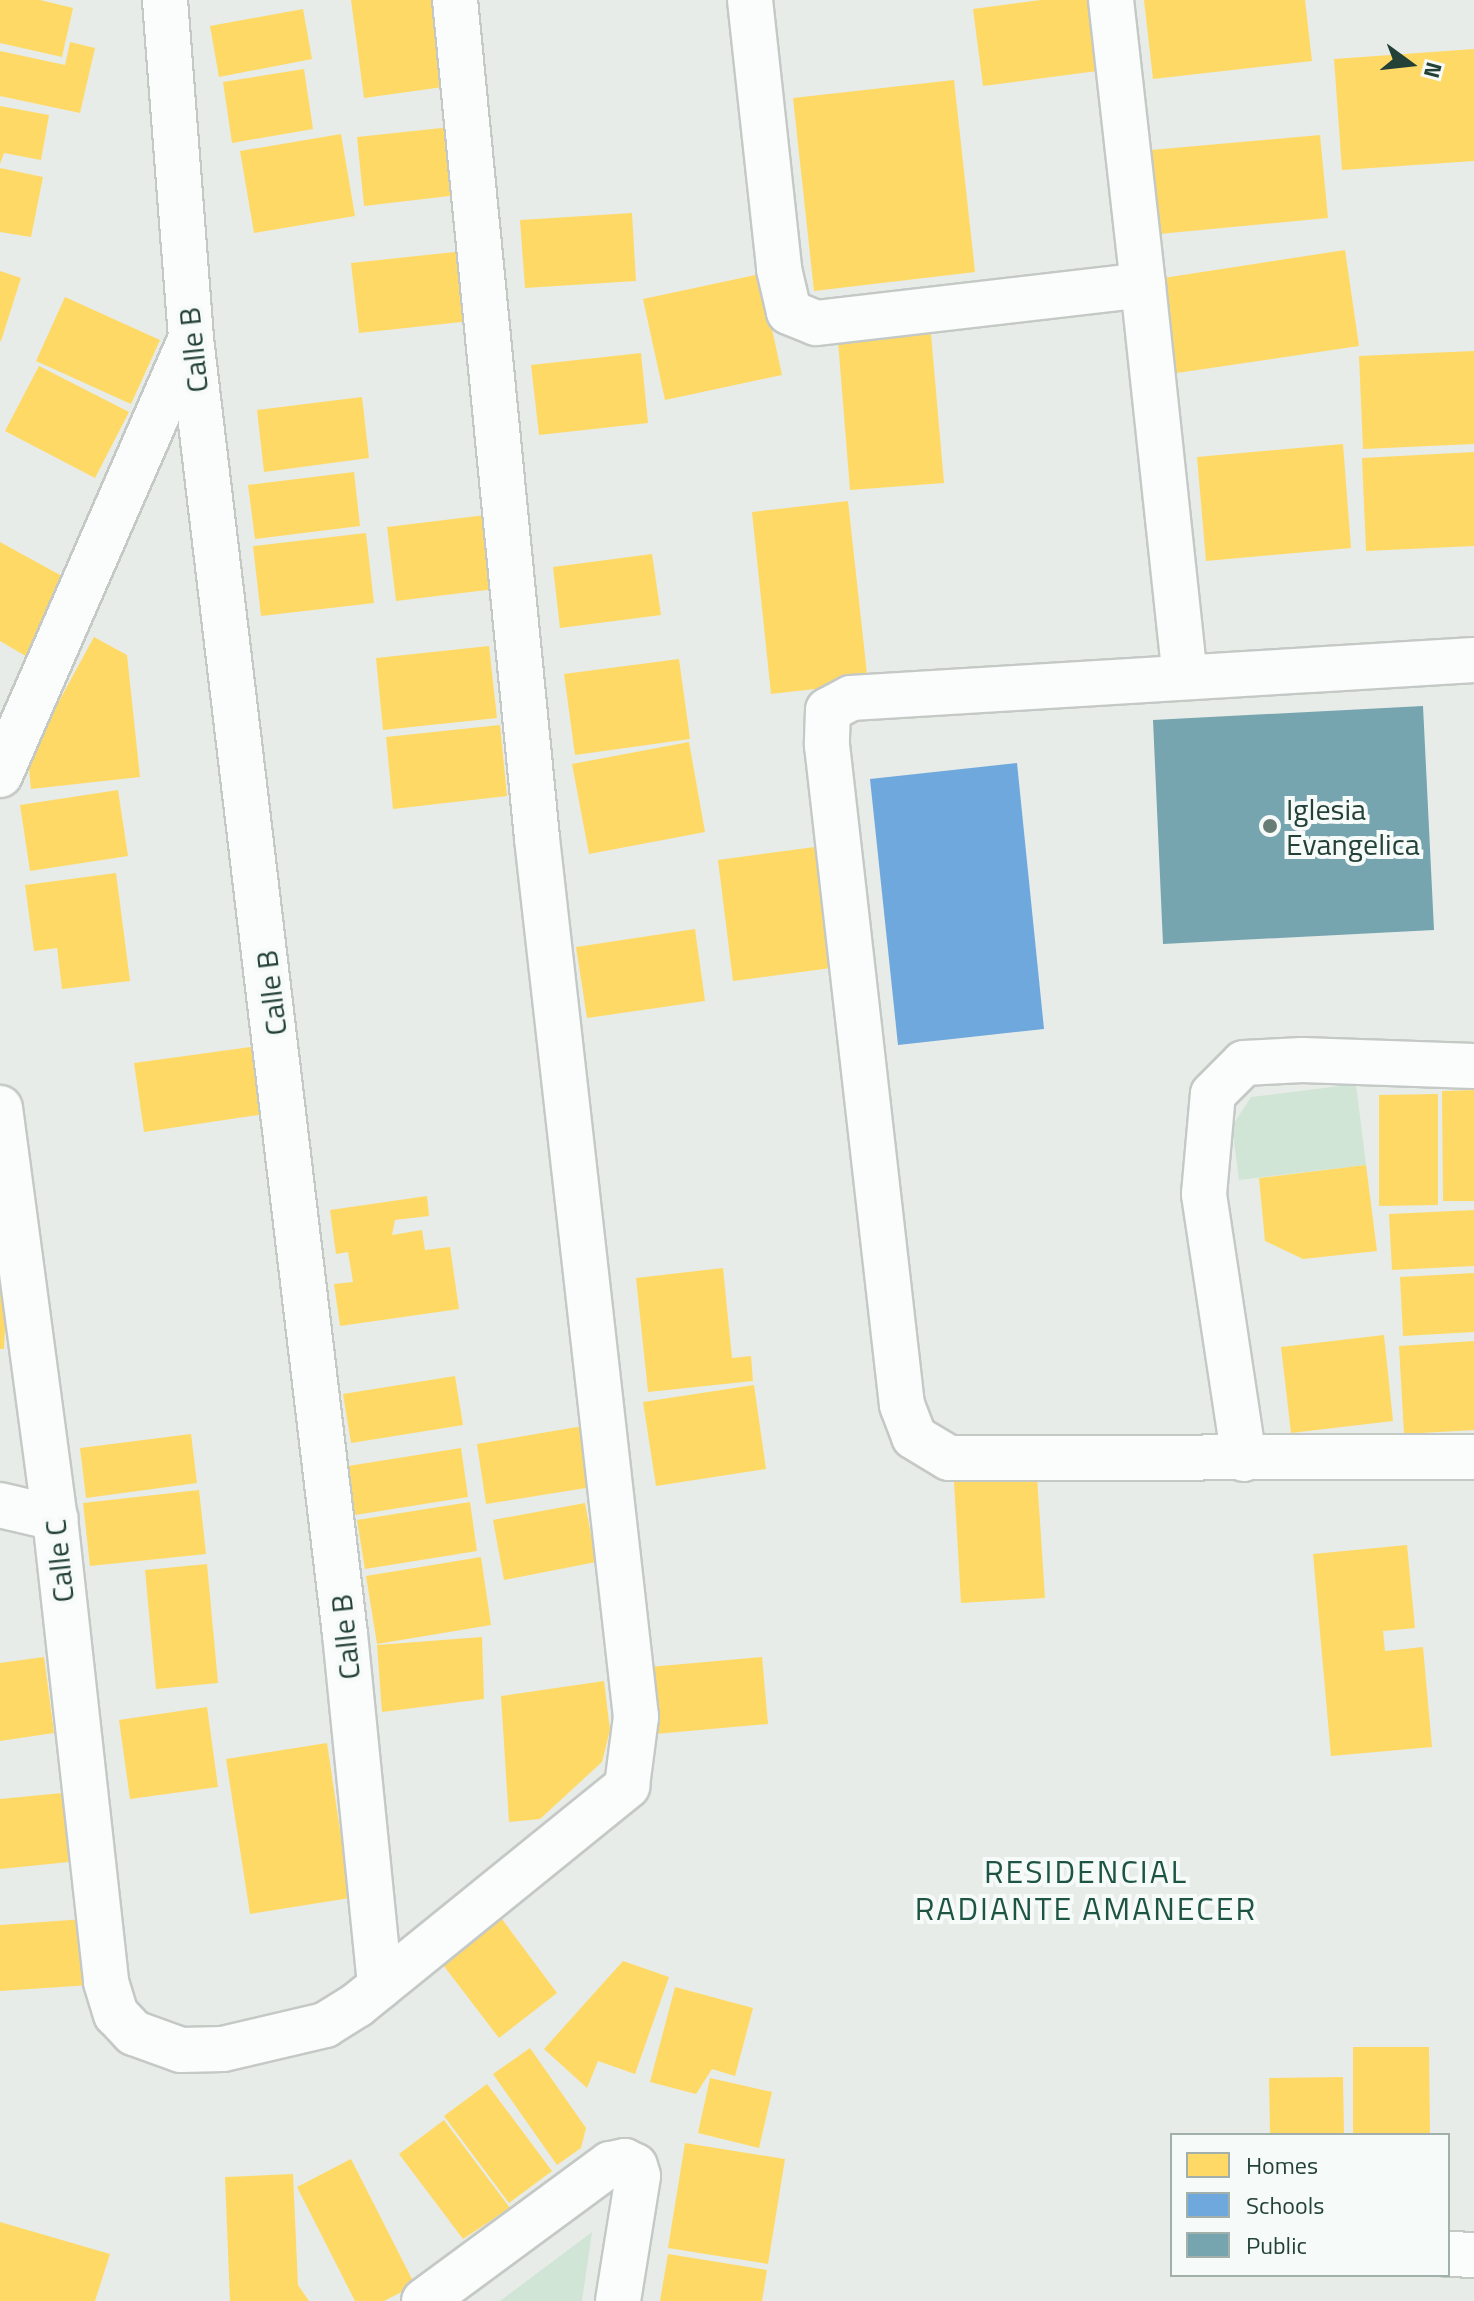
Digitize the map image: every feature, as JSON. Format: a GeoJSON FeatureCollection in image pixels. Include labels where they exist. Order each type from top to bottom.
{"type":"FeatureCollection","features":[{"type":"Feature","properties":{"kind":"street","name":"Calle B"},"geometry":{"type":"LineString","coordinates":[[165,0],[191,339],[345,1634],[380,1986]]}},
{"type":"Feature","properties":{"kind":"street"},"geometry":{"type":"LineString","coordinates":[[380,1986],[627,1786],[636,1717],[537,838],[455,0]]}},
{"type":"Feature","properties":{"kind":"street"},"geometry":{"type":"LineString","coordinates":[[750,0],[779,269],[789,312],[816,323],[1143,285]]}},
{"type":"Feature","properties":{"kind":"street"},"geometry":{"type":"LineString","coordinates":[[1111,0],[1185,675]]}},
{"type":"Feature","properties":{"kind":"street"},"geometry":{"type":"LineString","coordinates":[[0,775],[191,339]]}},
{"type":"Feature","properties":{"kind":"street"},"geometry":{"type":"LineString","coordinates":[[1474,660],[1185,675],[851,698],[828,710],[827,745],[902,1405],[914,1437],[949,1458],[1474,1457]]}},
{"type":"Feature","properties":{"kind":"street"},"geometry":{"type":"LineString","coordinates":[[1244,1459],[1204,1194],[1213,1094],[1244,1063],[1302,1060],[1474,1066]]}},
{"type":"Feature","properties":{"kind":"street","name":"Calle C"},"geometry":{"type":"LineString","coordinates":[[0,1108],[55,1518],[106,1982],[116,2014],[134,2033],[158,2044],[223,2049],[325,2025],[380,1986]]}},
{"type":"Feature","properties":{"kind":"street"},"geometry":{"type":"LineString","coordinates":[[0,1505],[55,1518]]}},
{"type":"Feature","properties":{"kind":"street"},"geometry":{"type":"LineString","coordinates":[[424,2301],[610,2164],[625,2161],[635,2166],[638,2176],[618,2301]]}},
{"type":"Feature","properties":{"kind":"street"},"geometry":{"type":"LineString","coordinates":[[1450,2254],[1474,2255]]}},
{"type":"Feature","properties":{"kind":"green space"},"geometry":{"type":"Polygon","coordinates":[[[1356,1084],[1366,1165],[1239,1180],[1232,1126],[1251,1097],[1356,1084]]]}},
{"type":"Feature","properties":{"kind":"green space"},"geometry":{"type":"Polygon","coordinates":[[[592,2232],[582,2301],[500,2301],[592,2232]]]}},
{"type":"Feature","properties":{"kind":"building: Homes"},"geometry":{"type":"Polygon","coordinates":[[[0,0],[40,0],[73,8],[62,57],[0,43],[0,0]]]}},
{"type":"Feature","properties":{"kind":"building: Homes"},"geometry":{"type":"Polygon","coordinates":[[[351,0],[431,0],[443,87],[364,98],[351,0]]]}},
{"type":"Feature","properties":{"kind":"building: Homes"},"geometry":{"type":"Polygon","coordinates":[[[1041,0],[1088,0],[1097,71],[983,86],[973,9],[1041,0]]]}},
{"type":"Feature","properties":{"kind":"building: Homes"},"geometry":{"type":"Polygon","coordinates":[[[1144,0],[1305,0],[1312,61],[1153,79],[1144,0]]]}},
{"type":"Feature","properties":{"kind":"building: Homes"},"geometry":{"type":"Polygon","coordinates":[[[303,9],[312,59],[219,77],[210,26],[303,9]]]}},
{"type":"Feature","properties":{"kind":"building: Homes"},"geometry":{"type":"Polygon","coordinates":[[[70,42],[95,48],[80,113],[0,96],[0,51],[65,65],[70,42]]]}},
{"type":"Feature","properties":{"kind":"building: Homes"},"geometry":{"type":"Polygon","coordinates":[[[1474,49],[1474,161],[1342,170],[1334,59],[1474,49]]]}},
{"type":"Feature","properties":{"kind":"building: Homes"},"geometry":{"type":"Polygon","coordinates":[[[304,69],[313,129],[232,143],[223,82],[304,69]]]}},
{"type":"Feature","properties":{"kind":"building: Homes"},"geometry":{"type":"Polygon","coordinates":[[[954,80],[975,272],[814,291],[793,98],[954,80]]]}},
{"type":"Feature","properties":{"kind":"building: Homes"},"geometry":{"type":"Polygon","coordinates":[[[0,106],[49,115],[41,160],[4,153],[0,164],[0,106]]]}},
{"type":"Feature","properties":{"kind":"building: Homes"},"geometry":{"type":"Polygon","coordinates":[[[451,127],[458,195],[364,206],[357,137],[451,127]]]}},
{"type":"Feature","properties":{"kind":"building: Homes"},"geometry":{"type":"Polygon","coordinates":[[[341,134],[355,216],[254,233],[240,151],[341,134]]]}},
{"type":"Feature","properties":{"kind":"building: Homes"},"geometry":{"type":"Polygon","coordinates":[[[1320,135],[1328,218],[1159,234],[1151,150],[1320,135]]]}},
{"type":"Feature","properties":{"kind":"building: Homes"},"geometry":{"type":"Polygon","coordinates":[[[0,168],[43,177],[31,237],[0,232],[0,168]]]}},
{"type":"Feature","properties":{"kind":"building: Homes"},"geometry":{"type":"Polygon","coordinates":[[[632,213],[636,281],[525,288],[520,220],[632,213]]]}},
{"type":"Feature","properties":{"kind":"building: Homes"},"geometry":{"type":"Polygon","coordinates":[[[1345,250],[1359,346],[1170,374],[1157,279],[1345,250]]]}},
{"type":"Feature","properties":{"kind":"building: Homes"},"geometry":{"type":"Polygon","coordinates":[[[464,251],[471,321],[359,333],[351,263],[464,251]]]}},
{"type":"Feature","properties":{"kind":"building: Homes"},"geometry":{"type":"Polygon","coordinates":[[[0,271],[21,278],[1,341],[0,341],[0,271]]]}},
{"type":"Feature","properties":{"kind":"building: Homes"},"geometry":{"type":"Polygon","coordinates":[[[760,274],[782,375],[665,400],[643,299],[760,274]]]}},
{"type":"Feature","properties":{"kind":"building: Homes"},"geometry":{"type":"Polygon","coordinates":[[[65,297],[160,340],[131,404],[36,361],[65,297]]]}},
{"type":"Feature","properties":{"kind":"building: Homes"},"geometry":{"type":"Polygon","coordinates":[[[931,334],[944,483],[850,490],[838,341],[931,334]]]}},
{"type":"Feature","properties":{"kind":"building: Homes"},"geometry":{"type":"Polygon","coordinates":[[[1474,351],[1474,444],[1363,449],[1359,356],[1474,351]]]}},
{"type":"Feature","properties":{"kind":"building: Homes"},"geometry":{"type":"Polygon","coordinates":[[[641,353],[648,423],[539,435],[531,365],[641,353]]]}},
{"type":"Feature","properties":{"kind":"building: Homes"},"geometry":{"type":"Polygon","coordinates":[[[39,366],[129,412],[95,478],[5,431],[39,366]]]}},
{"type":"Feature","properties":{"kind":"building: Homes"},"geometry":{"type":"Polygon","coordinates":[[[362,397],[369,458],[264,472],[257,410],[362,397]]]}},
{"type":"Feature","properties":{"kind":"building: Homes"},"geometry":{"type":"Polygon","coordinates":[[[1343,444],[1351,548],[1206,561],[1197,457],[1343,444]]]}},
{"type":"Feature","properties":{"kind":"building: Homes"},"geometry":{"type":"Polygon","coordinates":[[[1474,452],[1474,546],[1366,551],[1362,458],[1474,452]]]}},
{"type":"Feature","properties":{"kind":"building: Homes"},"geometry":{"type":"Polygon","coordinates":[[[354,472],[360,526],[255,539],[248,485],[354,472]]]}},
{"type":"Feature","properties":{"kind":"building: Homes"},"geometry":{"type":"Polygon","coordinates":[[[848,501],[868,683],[771,694],[752,512],[848,501]]]}},
{"type":"Feature","properties":{"kind":"building: Homes"},"geometry":{"type":"Polygon","coordinates":[[[486,515],[495,589],[396,601],[387,527],[486,515]]]}},
{"type":"Feature","properties":{"kind":"building: Homes"},"geometry":{"type":"Polygon","coordinates":[[[366,533],[374,603],[261,616],[253,546],[366,533]]]}},
{"type":"Feature","properties":{"kind":"building: Homes"},"geometry":{"type":"Polygon","coordinates":[[[0,542],[71,581],[29,658],[0,641],[0,542]]]}},
{"type":"Feature","properties":{"kind":"building: Homes"},"geometry":{"type":"Polygon","coordinates":[[[652,554],[661,615],[560,628],[553,567],[652,554]]]}},
{"type":"Feature","properties":{"kind":"building: Homes"},"geometry":{"type":"Polygon","coordinates":[[[94,637],[127,655],[140,777],[31,789],[28,758],[94,637]]]}},
{"type":"Feature","properties":{"kind":"building: Homes"},"geometry":{"type":"Polygon","coordinates":[[[489,646],[497,718],[383,730],[376,658],[489,646]]]}},
{"type":"Feature","properties":{"kind":"building: Homes"},"geometry":{"type":"Polygon","coordinates":[[[679,659],[690,739],[575,755],[564,674],[679,659]]]}},
{"type":"Feature","properties":{"kind":"building: Homes"},"geometry":{"type":"Polygon","coordinates":[[[500,725],[507,796],[393,809],[386,737],[500,725]]]}},
{"type":"Feature","properties":{"kind":"building: Homes"},"geometry":{"type":"Polygon","coordinates":[[[689,742],[705,832],[589,854],[572,764],[689,742]]]}},
{"type":"Feature","properties":{"kind":"building: Homes"},"geometry":{"type":"Polygon","coordinates":[[[118,790],[128,856],[30,871],[20,805],[118,790]]]}},
{"type":"Feature","properties":{"kind":"building: Homes"},"geometry":{"type":"Polygon","coordinates":[[[815,847],[831,968],[733,981],[718,860],[815,847]]]}},
{"type":"Feature","properties":{"kind":"building: Homes"},"geometry":{"type":"Polygon","coordinates":[[[116,873],[130,981],[62,989],[57,948],[34,951],[25,885],[116,873]]]}},
{"type":"Feature","properties":{"kind":"building: Homes"},"geometry":{"type":"Polygon","coordinates":[[[695,929],[705,1001],[587,1018],[576,947],[695,929]]]}},
{"type":"Feature","properties":{"kind":"building: Homes"},"geometry":{"type":"Polygon","coordinates":[[[257,1046],[265,1114],[144,1132],[134,1063],[257,1046]]]}},
{"type":"Feature","properties":{"kind":"building: Homes"},"geometry":{"type":"Polygon","coordinates":[[[1474,1090],[1474,1201],[1443,1201],[1442,1091],[1474,1090]]]}},
{"type":"Feature","properties":{"kind":"building: Homes"},"geometry":{"type":"Polygon","coordinates":[[[1438,1094],[1438,1205],[1379,1206],[1379,1095],[1438,1094]]]}},
{"type":"Feature","properties":{"kind":"building: Homes"},"geometry":{"type":"Polygon","coordinates":[[[1366,1165],[1377,1251],[1303,1259],[1265,1241],[1259,1178],[1366,1165]]]}},
{"type":"Feature","properties":{"kind":"building: Homes"},"geometry":{"type":"Polygon","coordinates":[[[427,1196],[429,1216],[395,1220],[392,1235],[422,1230],[425,1250],[450,1247],[459,1309],[340,1326],[334,1284],[353,1282],[348,1252],[336,1254],[330,1210],[427,1196]]]}},
{"type":"Feature","properties":{"kind":"building: Homes"},"geometry":{"type":"Polygon","coordinates":[[[1474,1210],[1474,1266],[1392,1270],[1389,1214],[1474,1210]]]}},
{"type":"Feature","properties":{"kind":"building: Homes"},"geometry":{"type":"Polygon","coordinates":[[[0,1262],[8,1262],[4,1349],[0,1349],[0,1262]]]}},
{"type":"Feature","properties":{"kind":"building: Homes"},"geometry":{"type":"Polygon","coordinates":[[[723,1268],[732,1358],[751,1356],[753,1381],[648,1392],[636,1278],[723,1268]]]}},
{"type":"Feature","properties":{"kind":"building: Homes"},"geometry":{"type":"Polygon","coordinates":[[[1474,1273],[1474,1332],[1403,1336],[1400,1277],[1474,1273]]]}},
{"type":"Feature","properties":{"kind":"building: Homes"},"geometry":{"type":"Polygon","coordinates":[[[1384,1335],[1393,1421],[1291,1433],[1281,1347],[1384,1335]]]}},
{"type":"Feature","properties":{"kind":"building: Homes"},"geometry":{"type":"Polygon","coordinates":[[[1474,1341],[1474,1430],[1404,1434],[1399,1346],[1474,1341]]]}},
{"type":"Feature","properties":{"kind":"building: Homes"},"geometry":{"type":"Polygon","coordinates":[[[455,1376],[463,1425],[351,1443],[343,1394],[455,1376]]]}},
{"type":"Feature","properties":{"kind":"building: Homes"},"geometry":{"type":"Polygon","coordinates":[[[754,1385],[766,1469],[656,1486],[643,1402],[754,1385]]]}},
{"type":"Feature","properties":{"kind":"building: Homes"},"geometry":{"type":"Polygon","coordinates":[[[583,1426],[592,1487],[486,1504],[477,1444],[583,1426]]]}},
{"type":"Feature","properties":{"kind":"building: Homes"},"geometry":{"type":"Polygon","coordinates":[[[191,1434],[197,1483],[86,1498],[80,1448],[191,1434]]]}},
{"type":"Feature","properties":{"kind":"building: Homes"},"geometry":{"type":"Polygon","coordinates":[[[461,1448],[468,1497],[355,1515],[348,1466],[461,1448]]]}},
{"type":"Feature","properties":{"kind":"building: Homes"},"geometry":{"type":"Polygon","coordinates":[[[1037,1476],[1045,1598],[961,1603],[954,1482],[1037,1476]]]}},
{"type":"Feature","properties":{"kind":"building: Homes"},"geometry":{"type":"Polygon","coordinates":[[[199,1490],[206,1554],[90,1566],[83,1503],[199,1490]]]}},
{"type":"Feature","properties":{"kind":"building: Homes"},"geometry":{"type":"Polygon","coordinates":[[[470,1502],[477,1551],[365,1569],[357,1520],[470,1502]]]}},
{"type":"Feature","properties":{"kind":"building: Homes"},"geometry":{"type":"Polygon","coordinates":[[[585,1503],[596,1562],[504,1580],[493,1520],[585,1503]]]}},
{"type":"Feature","properties":{"kind":"building: Homes"},"geometry":{"type":"Polygon","coordinates":[[[1407,1545],[1415,1628],[1383,1631],[1385,1651],[1423,1647],[1432,1747],[1331,1756],[1313,1554],[1407,1545]]]}},
{"type":"Feature","properties":{"kind":"building: Homes"},"geometry":{"type":"Polygon","coordinates":[[[481,1557],[491,1625],[377,1644],[366,1576],[481,1557]]]}},
{"type":"Feature","properties":{"kind":"building: Homes"},"geometry":{"type":"Polygon","coordinates":[[[207,1564],[218,1683],[156,1689],[145,1570],[207,1564]]]}},
{"type":"Feature","properties":{"kind":"building: Homes"},"geometry":{"type":"Polygon","coordinates":[[[482,1637],[484,1699],[382,1712],[377,1645],[482,1637]]]}},
{"type":"Feature","properties":{"kind":"building: Homes"},"geometry":{"type":"Polygon","coordinates":[[[44,1657],[54,1733],[0,1741],[0,1663],[44,1657]]]}},
{"type":"Feature","properties":{"kind":"building: Homes"},"geometry":{"type":"Polygon","coordinates":[[[762,1657],[768,1724],[655,1734],[649,1667],[762,1657]]]}},
{"type":"Feature","properties":{"kind":"building: Homes"},"geometry":{"type":"Polygon","coordinates":[[[604,1681],[610,1730],[602,1762],[540,1819],[509,1822],[501,1696],[604,1681]]]}},
{"type":"Feature","properties":{"kind":"building: Homes"},"geometry":{"type":"Polygon","coordinates":[[[207,1707],[218,1787],[130,1799],[119,1720],[207,1707]]]}},
{"type":"Feature","properties":{"kind":"building: Homes"},"geometry":{"type":"Polygon","coordinates":[[[327,1743],[350,1898],[250,1914],[226,1759],[327,1743]]]}},
{"type":"Feature","properties":{"kind":"building: Homes"},"geometry":{"type":"Polygon","coordinates":[[[62,1793],[69,1862],[0,1869],[0,1799],[62,1793]]]}},
{"type":"Feature","properties":{"kind":"building: Homes"},"geometry":{"type":"Polygon","coordinates":[[[496,1911],[557,1993],[499,2038],[437,1957],[496,1911]]]}},
{"type":"Feature","properties":{"kind":"building: Homes"},"geometry":{"type":"Polygon","coordinates":[[[85,1919],[90,1985],[0,1991],[0,1925],[85,1919]]]}},
{"type":"Feature","properties":{"kind":"building: Homes"},"geometry":{"type":"Polygon","coordinates":[[[623,1961],[669,1977],[635,2074],[598,2061],[587,2088],[544,2049],[623,1961]]]}},
{"type":"Feature","properties":{"kind":"building: Homes"},"geometry":{"type":"Polygon","coordinates":[[[675,1987],[753,2008],[735,2076],[712,2069],[696,2094],[650,2082],[675,1987]]]}},
{"type":"Feature","properties":{"kind":"building: Homes"},"geometry":{"type":"Polygon","coordinates":[[[1353,2047],[1429,2047],[1430,2133],[1353,2133],[1353,2047]]]}},
{"type":"Feature","properties":{"kind":"building: Homes"},"geometry":{"type":"Polygon","coordinates":[[[530,2048],[586,2128],[581,2148],[557,2165],[493,2074],[530,2048]]]}},
{"type":"Feature","properties":{"kind":"building: Homes"},"geometry":{"type":"Polygon","coordinates":[[[1343,2077],[1344,2133],[1270,2133],[1269,2078],[1343,2077]]]}},
{"type":"Feature","properties":{"kind":"building: Homes"},"geometry":{"type":"Polygon","coordinates":[[[710,2078],[772,2092],[759,2148],[698,2133],[710,2078]]]}},
{"type":"Feature","properties":{"kind":"building: Homes"},"geometry":{"type":"Polygon","coordinates":[[[487,2084],[552,2171],[509,2203],[444,2116],[487,2084]]]}},
{"type":"Feature","properties":{"kind":"building: Homes"},"geometry":{"type":"Polygon","coordinates":[[[444,2120],[510,2208],[463,2239],[399,2154],[444,2120]]]}},
{"type":"Feature","properties":{"kind":"building: Homes"},"geometry":{"type":"Polygon","coordinates":[[[685,2143],[785,2159],[768,2264],[668,2248],[685,2143]]]}},
{"type":"Feature","properties":{"kind":"building: Homes"},"geometry":{"type":"Polygon","coordinates":[[[351,2159],[415,2285],[384,2301],[355,2301],[297,2187],[351,2159]]]}},
{"type":"Feature","properties":{"kind":"building: Homes"},"geometry":{"type":"Polygon","coordinates":[[[293,2174],[298,2285],[309,2301],[230,2301],[225,2177],[293,2174]]]}},
{"type":"Feature","properties":{"kind":"building: Homes"},"geometry":{"type":"Polygon","coordinates":[[[0,2222],[110,2254],[95,2301],[0,2301],[0,2222]]]}},
{"type":"Feature","properties":{"kind":"building: Homes"},"geometry":{"type":"Polygon","coordinates":[[[668,2254],[767,2270],[762,2301],[660,2301],[668,2254]]]}},
{"type":"Feature","properties":{"kind":"building: Schools"},"geometry":{"type":"Polygon","coordinates":[[[1017,763],[1044,1029],[898,1045],[870,779],[1017,763]]]}},
{"type":"Feature","properties":{"kind":"building: Public"},"geometry":{"type":"Polygon","coordinates":[[[1423,706],[1434,930],[1163,944],[1153,720],[1423,706]]]}},
{"type":"Feature","properties":{"kind":"place","name":"Iglesia Evangelica"},"geometry":{"type":"Point","coordinates":[1270,826]}},
{"type":"Feature","properties":{"kind":"district","name":"RESIDENCIAL RADIANTE AMANECER"},"geometry":{"type":"Point","coordinates":[1086,1890]}}]}
